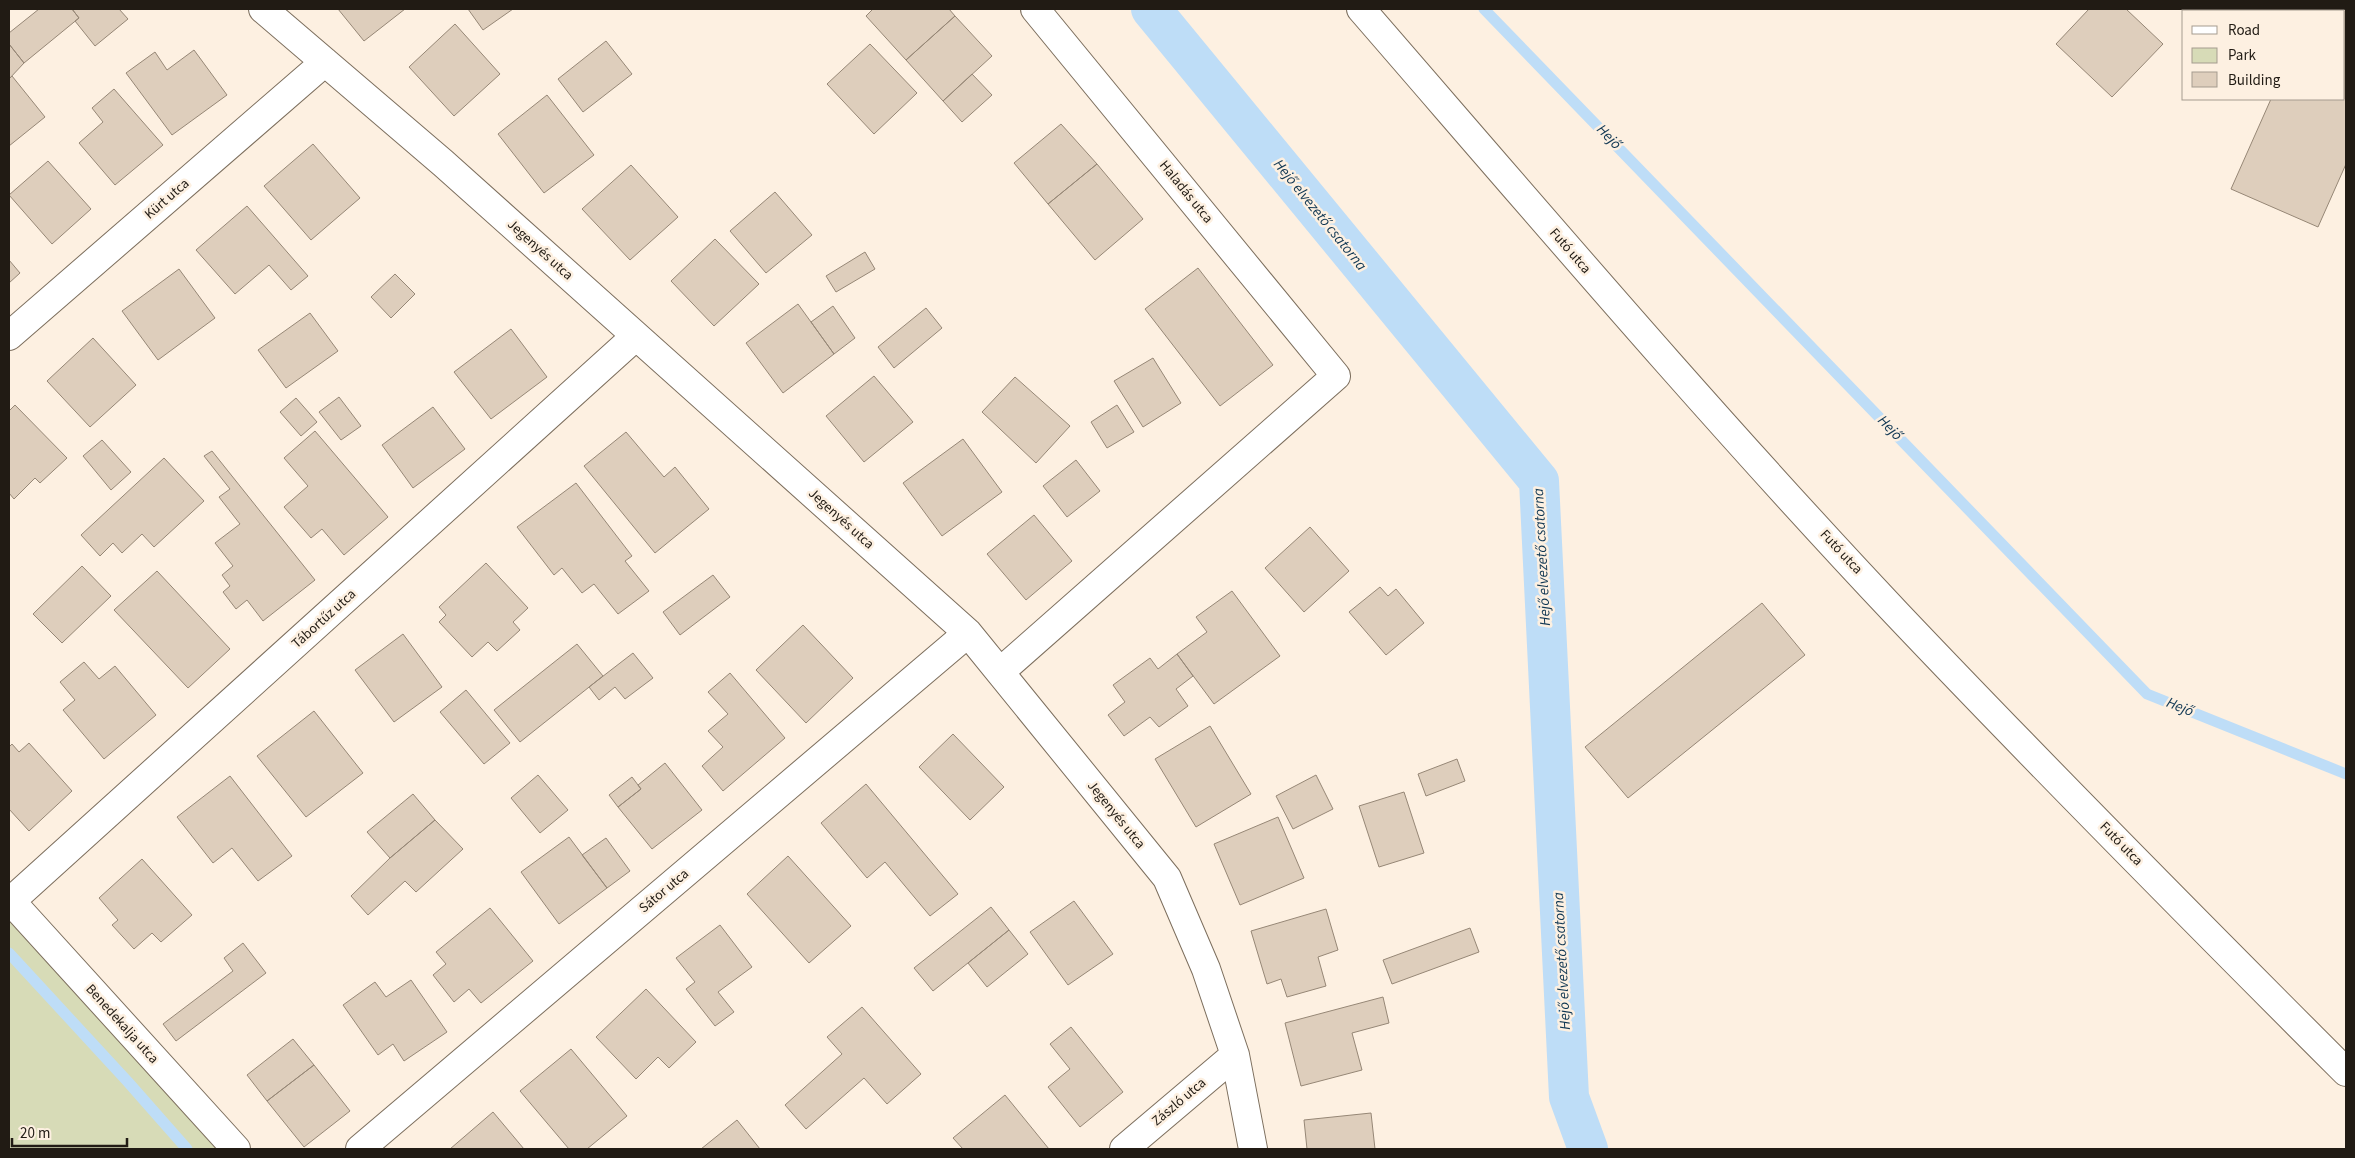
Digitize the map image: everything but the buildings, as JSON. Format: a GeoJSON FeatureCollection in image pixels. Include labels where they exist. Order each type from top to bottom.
{"type":"FeatureCollection","features":[{"type":"Feature","properties":{"kind":"street","name":"Jegenyés utca"},"geometry":{"type":"LineString","coordinates":[[264,9],[443,163],[968,633],[1167,878],[1206,969],[1235,1055],[1253,1149]]}},
{"type":"Feature","properties":{"kind":"street","name":"Haladás utca"},"geometry":{"type":"LineString","coordinates":[[1000,672],[1336,376],[1035,9]]}},
{"type":"Feature","properties":{"kind":"street","name":"Futó utca"},"geometry":{"type":"LineString","coordinates":[[1361,9],[1606,292],[1897,614],[2200,926],[2346,1072]]}},
{"type":"Feature","properties":{"kind":"street","name":"Kürt utca"},"geometry":{"type":"LineString","coordinates":[[9,336],[325,62]]}},
{"type":"Feature","properties":{"kind":"street","name":"Tábortűz utca"},"geometry":{"type":"LineString","coordinates":[[10,900],[636,336]]}},
{"type":"Feature","properties":{"kind":"street","name":"Sátor utca"},"geometry":{"type":"LineString","coordinates":[[360,1149],[968,633]]}},
{"type":"Feature","properties":{"kind":"street","name":"Benedekalja utca"},"geometry":{"type":"LineString","coordinates":[[10,900],[236,1149]]}},
{"type":"Feature","properties":{"kind":"street","name":"Zászló utca"},"geometry":{"type":"LineString","coordinates":[[1124,1149],[1235,1055]]}},
{"type":"Feature","properties":{"kind":"green space"},"geometry":{"type":"Polygon","coordinates":[[[9,911],[219,1149],[9,1149],[9,911]]]}},
{"type":"Feature","properties":{"kind":"waterway","name":"Hejő elvezető csatorna"},"geometry":{"type":"LineString","coordinates":[[1151,9],[1539,481],[1569,1097],[1588,1149]]}},
{"type":"Feature","properties":{"kind":"waterway","name":"Hejő"},"geometry":{"type":"LineString","coordinates":[[1484,9],[2147,694],[2346,774]]}},
{"type":"Feature","properties":{"kind":"waterway"},"geometry":{"type":"LineString","coordinates":[[9,953],[187,1149]]}}]}
